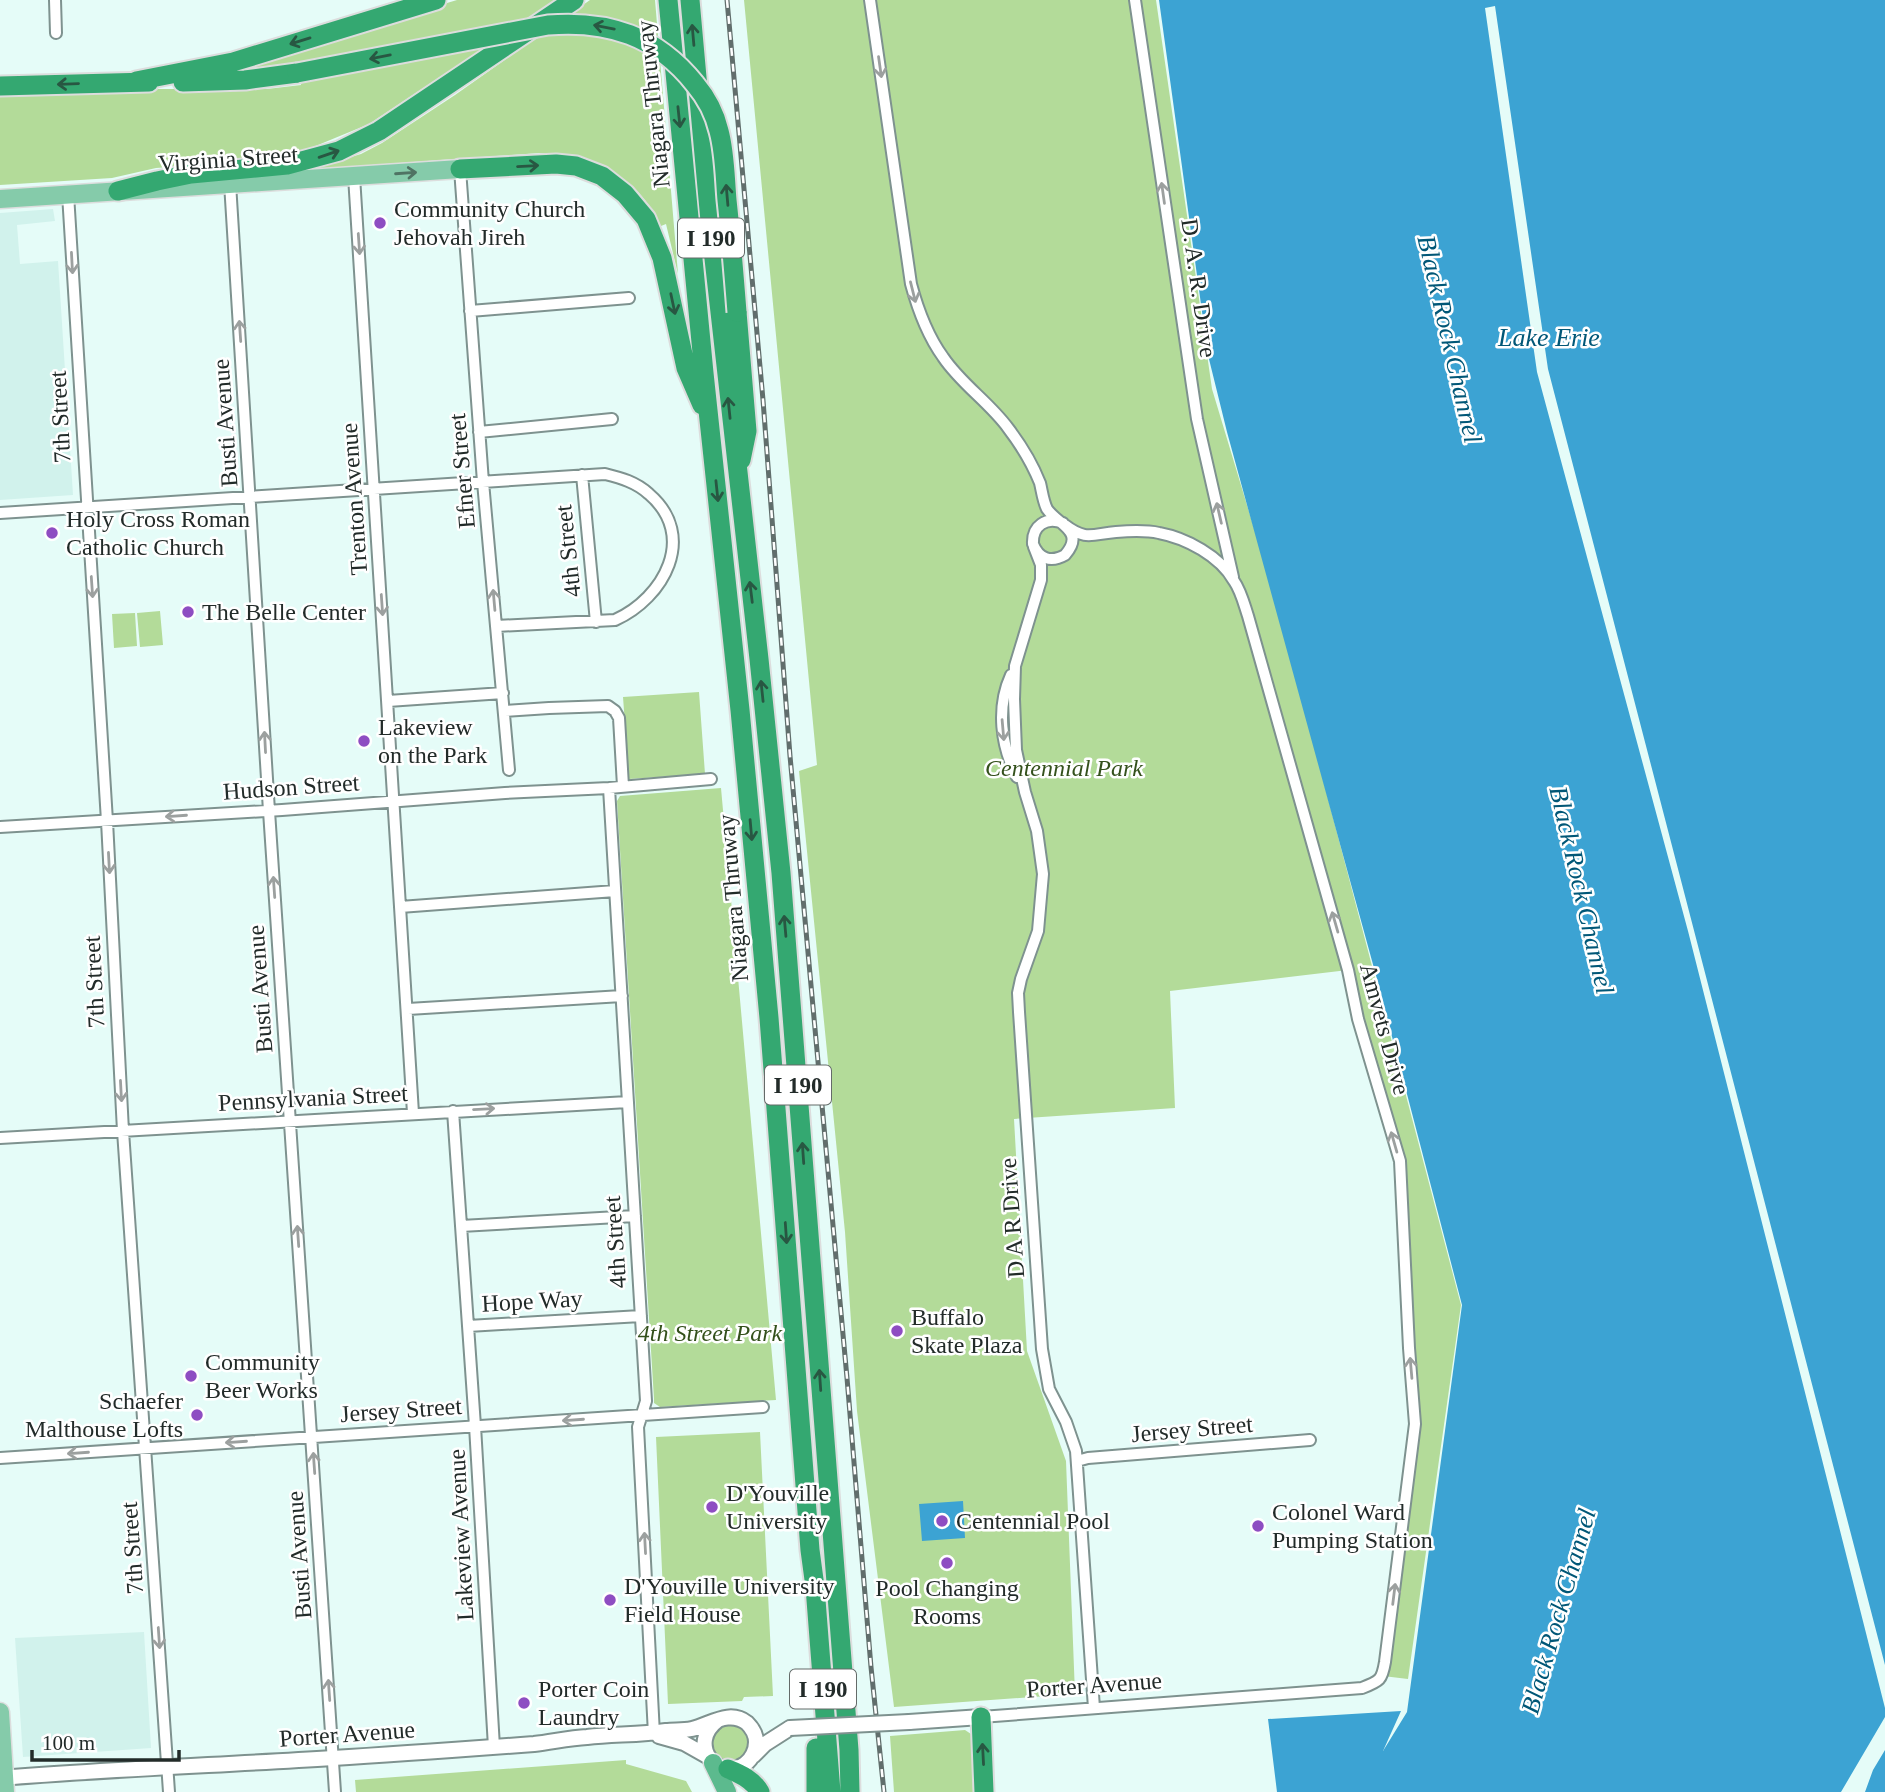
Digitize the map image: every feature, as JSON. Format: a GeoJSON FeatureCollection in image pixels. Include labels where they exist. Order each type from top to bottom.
{"type":"FeatureCollection","features":[{"type":"Feature","properties":{"kind":"highway"},"geometry":{"type":"LineString","coordinates":[[136,81],[233,62],[436,0]]}},
{"type":"Feature","properties":{"kind":"highway"},"geometry":{"type":"LineString","coordinates":[[118,191],[191,174],[287,165],[339,151],[379,131],[574,0]]}},
{"type":"Feature","properties":{"kind":"highway","name":"Niagara Thruway"},"geometry":{"type":"LineString","coordinates":[[668,0],[769,1018],[831,1792]]}},
{"type":"Feature","properties":{"kind":"highway","name":"Niagara Thruway"},"geometry":{"type":"LineString","coordinates":[[690,0],[711,232],[781,873],[849,1750],[850,1792]]}},
{"type":"Feature","properties":{"kind":"highway"},"geometry":{"type":"LineString","coordinates":[[0,86],[245,80],[298,74],[548,25],[602,26],[642,39],[667,55],[685,72],[709,105],[719,130],[747,431],[738,475]]}},
{"type":"Feature","properties":{"kind":"highway"},"geometry":{"type":"LineString","coordinates":[[460,169],[556,164],[576,166],[602,176],[625,194],[646,219],[663,258],[686,368],[709,424]]}},
{"type":"Feature","properties":{"kind":"highway"},"geometry":{"type":"LineString","coordinates":[[810,1550],[804,1587],[816,1740],[816,1792]]}},
{"type":"Feature","properties":{"kind":"highway"},"geometry":{"type":"LineString","coordinates":[[981,1717],[984,1792]]}},
{"type":"Feature","properties":{"kind":"highway"},"geometry":{"type":"LineString","coordinates":[[849,1750],[862,1792]]}},
{"type":"Feature","properties":{"kind":"highway"},"geometry":{"type":"LineString","coordinates":[[716,1763],[727,1792]]}},
{"type":"Feature","properties":{"kind":"highway"},"geometry":{"type":"LineString","coordinates":[[716,1763],[746,1777],[760,1792]]}},
{"type":"Feature","properties":{"kind":"main road","name":"Virginia Street"},"geometry":{"type":"LineString","coordinates":[[0,199],[460,169]]}},
{"type":"Feature","properties":{"kind":"main road"},"geometry":{"type":"LineString","coordinates":[[0,1713],[3,1783]]}},
{"type":"Feature","properties":{"kind":"street"},"geometry":{"type":"LineString","coordinates":[[55,0],[57,33]]}},
{"type":"Feature","properties":{"kind":"street"},"geometry":{"type":"LineString","coordinates":[[870,0],[911,284],[918,312],[943,357],[959,378],[991,408],[1020,444],[1033,468],[1048,509],[1076,533],[1087,536]]}},
{"type":"Feature","properties":{"kind":"street","name":"D. A. R. Drive"},"geometry":{"type":"LineString","coordinates":[[1135,0],[1197,419],[1234,580]]}},
{"type":"Feature","properties":{"kind":"street","name":"Efner Street"},"geometry":{"type":"LineString","coordinates":[[460,169],[483,482],[509,770]]}},
{"type":"Feature","properties":{"kind":"street","name":"Trenton Avenue"},"geometry":{"type":"LineString","coordinates":[[354,176],[413,1113]]}},
{"type":"Feature","properties":{"kind":"street","name":"Busti Avenue"},"geometry":{"type":"LineString","coordinates":[[230,183],[335,1792]]}},
{"type":"Feature","properties":{"kind":"street","name":"7th Street"},"geometry":{"type":"LineString","coordinates":[[68,194],[107,821],[123,1131],[169,1792]]}},
{"type":"Feature","properties":{"kind":"street"},"geometry":{"type":"LineString","coordinates":[[470,312],[629,298]]}},
{"type":"Feature","properties":{"kind":"street"},"geometry":{"type":"LineString","coordinates":[[479,432],[612,419]]}},
{"type":"Feature","properties":{"kind":"street"},"geometry":{"type":"LineString","coordinates":[[0,513],[605,474],[626,480],[650,494],[661,506],[671,532],[673,547],[670,564],[663,578],[642,604],[615,620],[496,626]]}},
{"type":"Feature","properties":{"kind":"street","name":"4th Street"},"geometry":{"type":"LineString","coordinates":[[585,475],[596,622]]}},
{"type":"Feature","properties":{"kind":"street"},"geometry":{"type":"LineString","coordinates":[[1041,580],[1041,565],[1033,537],[1044,514],[1045,503]]}},
{"type":"Feature","properties":{"kind":"street"},"geometry":{"type":"LineString","coordinates":[[1034,547],[1047,559],[1056,559],[1066,554],[1072,545],[1072,537],[1064,524],[1049,520],[1035,530]]}},
{"type":"Feature","properties":{"kind":"street","name":"Amvets Drive"},"geometry":{"type":"LineString","coordinates":[[1087,536],[1138,531],[1157,532],[1178,538],[1216,559],[1234,580],[1248,616],[1348,970],[1358,1019],[1400,1161],[1415,1424],[1385,1662]]}},
{"type":"Feature","properties":{"kind":"street"},"geometry":{"type":"LineString","coordinates":[[1041,580],[1051,566],[1087,536]]}},
{"type":"Feature","properties":{"kind":"street","name":"D A R Drive"},"geometry":{"type":"LineString","coordinates":[[1041,580],[1015,666],[1016,750],[1037,831],[1043,874],[1038,931],[1018,993],[1043,1359],[1049,1389],[1069,1431],[1077,1461],[1094,1708]]}},
{"type":"Feature","properties":{"kind":"street"},"geometry":{"type":"LineString","coordinates":[[388,701],[503,693]]}},
{"type":"Feature","properties":{"kind":"street"},"geometry":{"type":"LineString","coordinates":[[505,711],[608,706],[619,718],[624,786]]}},
{"type":"Feature","properties":{"kind":"street","name":"Hudson Street"},"geometry":{"type":"LineString","coordinates":[[0,827],[609,788],[711,779]]}},
{"type":"Feature","properties":{"kind":"street","name":"4th Street"},"geometry":{"type":"LineString","coordinates":[[609,788],[646,1401],[638,1427],[654,1734]]}},
{"type":"Feature","properties":{"kind":"street"},"geometry":{"type":"LineString","coordinates":[[400,906],[615,891]]}},
{"type":"Feature","properties":{"kind":"street"},"geometry":{"type":"LineString","coordinates":[[408,1009],[622,996]]}},
{"type":"Feature","properties":{"kind":"street","name":"Pennsylvania Street"},"geometry":{"type":"LineString","coordinates":[[0,1138],[628,1102]]}},
{"type":"Feature","properties":{"kind":"street","name":"Lakeview Avenue"},"geometry":{"type":"LineString","coordinates":[[453,1111],[494,1747]]}},
{"type":"Feature","properties":{"kind":"street"},"geometry":{"type":"LineString","coordinates":[[461,1226],[635,1216]]}},
{"type":"Feature","properties":{"kind":"street","name":"Hope Way"},"geometry":{"type":"LineString","coordinates":[[468,1326],[641,1316]]}},
{"type":"Feature","properties":{"kind":"street","name":"Jersey Street"},"geometry":{"type":"LineString","coordinates":[[0,1458],[763,1407]]}},
{"type":"Feature","properties":{"kind":"street","name":"Jersey Street"},"geometry":{"type":"LineString","coordinates":[[1077,1461],[1310,1440]]}},
{"type":"Feature","properties":{"kind":"street","name":"Porter Avenue"},"geometry":{"type":"LineString","coordinates":[[3,1783],[167,1768],[654,1734],[692,1729],[726,1717],[736,1717],[759,1728],[790,1728],[981,1717],[1363,1688],[1383,1676],[1385,1662]]}},
{"type":"Feature","properties":{"kind":"street"},"geometry":{"type":"LineString","coordinates":[[718,1720],[706,1732],[704,1740],[716,1763],[737,1768],[746,1764],[765,1744],[790,1728]]}},
{"type":"Feature","properties":{"kind":"street"},"geometry":{"type":"LineString","coordinates":[[744,1721],[754,1734],[755,1750],[752,1758]]}},
{"type":"Feature","properties":{"kind":"street","name":"Porter Avenue"},"geometry":{"type":"LineString","coordinates":[[654,1734],[684,1743],[716,1763]]}},
{"type":"Feature","properties":{"kind":"shaded area"},"geometry":{"type":"Polygon","coordinates":[[[53,209],[55,221],[17,225],[20,264],[58,261],[73,495],[0,500],[0,213],[53,209]]]}},
{"type":"Feature","properties":{"kind":"shaded area"},"geometry":{"type":"Polygon","coordinates":[[[144,1632],[151,1748],[23,1757],[15,1638],[144,1632]]]}},
{"type":"Feature","properties":{"kind":"green space"},"geometry":{"type":"Polygon","coordinates":[[[457,0],[556,0],[369,124],[301,152],[270,160],[156,168],[112,178],[0,185],[0,96],[147,89],[267,89],[301,85],[296,67],[214,73],[457,0]]]}},
{"type":"Feature","properties":{"kind":"green space"},"geometry":{"type":"Polygon","coordinates":[[[590,0],[655,0],[678,274],[666,224],[661,226],[651,208],[626,181],[611,171],[578,158],[539,153],[288,171],[331,163],[361,154],[382,143],[590,0]]]}},
{"type":"Feature","properties":{"kind":"green space","name":"Centennial Park"},"geometry":{"type":"Polygon","coordinates":[[[744,0],[1156,0],[1212,389],[1278,608],[1461,1305],[1408,1679],[1383,1676],[1415,1424],[1400,1161],[1348,970],[1170,991],[1175,1108],[1014,1119],[1027,1351],[1066,1461],[1075,1694],[894,1707],[857,1411],[845,1232],[799,771],[817,765],[744,0]]]}},
{"type":"Feature","properties":{"kind":"green space"},"geometry":{"type":"Polygon","coordinates":[[[160,611],[163,645],[140,647],[137,613],[160,611]]]}},
{"type":"Feature","properties":{"kind":"green space"},"geometry":{"type":"Polygon","coordinates":[[[135,613],[137,646],[114,648],[112,614],[135,613]]]}},
{"type":"Feature","properties":{"kind":"green space"},"geometry":{"type":"Polygon","coordinates":[[[699,692],[705,774],[629,779],[623,697],[699,692]]]}},
{"type":"Feature","properties":{"kind":"green space","name":"4th Street Park"},"geometry":{"type":"Polygon","coordinates":[[[721,788],[776,1400],[660,1407],[654,1403],[617,801],[620,796],[721,788]]]}},
{"type":"Feature","properties":{"kind":"green space","name":"D'Youville University"},"geometry":{"type":"Polygon","coordinates":[[[760,1432],[773,1696],[744,1697],[742,1701],[668,1704],[656,1437],[760,1432]]]}},
{"type":"Feature","properties":{"kind":"green space"},"geometry":{"type":"Polygon","coordinates":[[[734,1723],[746,1733],[749,1745],[747,1756],[729,1764],[712,1754],[711,1734],[721,1725],[734,1723]]]}},
{"type":"Feature","properties":{"kind":"green space"},"geometry":{"type":"Polygon","coordinates":[[[965,1730],[972,1738],[975,1792],[894,1792],[890,1736],[965,1730]]]}},
{"type":"Feature","properties":{"kind":"green space"},"geometry":{"type":"Polygon","coordinates":[[[626,1760],[626,1764],[686,1781],[692,1792],[356,1792],[355,1780],[626,1760]]]}},
{"type":"Feature","properties":{"kind":"water","name":"Lake Erie"},"geometry":{"type":"Polygon","coordinates":[[[1159,0],[1885,0],[1885,1792],[1277,1792],[1268,1719],[1401,1711],[1383,1751],[1407,1712],[1462,1305],[1208,355],[1159,0]]]}},
{"type":"Feature","properties":{"kind":"water","name":"Centennial Pool"},"geometry":{"type":"Polygon","coordinates":[[[963,1501],[965,1538],[922,1541],[919,1504],[963,1501]]]}},
{"type":"Feature","properties":{"kind":"pier"},"geometry":{"type":"Polygon","coordinates":[[[1495,6],[1548,369],[1885,1665],[1885,1708],[1688,931],[1537,372],[1485,8],[1495,6]]]}},
{"type":"Feature","properties":{"kind":"pier"},"geometry":{"type":"Polygon","coordinates":[[[1885,1717],[1885,1750],[1873,1770],[1865,1792],[1841,1792],[1885,1717]]]}},
{"type":"Feature","properties":{"kind":"railway"},"geometry":{"type":"LineString","coordinates":[[727,0],[763,400],[790,756],[884,1792]]}},
{"type":"Feature","properties":{"kind":"place","name":"Community Church Jehovah Jireh"},"geometry":{"type":"Point","coordinates":[380,223]}},
{"type":"Feature","properties":{"kind":"place","name":"Holy Cross Roman Catholic Church"},"geometry":{"type":"Point","coordinates":[52,533]}},
{"type":"Feature","properties":{"kind":"place","name":"The Belle Center"},"geometry":{"type":"Point","coordinates":[188,612]}},
{"type":"Feature","properties":{"kind":"place","name":"Lakeview on the Park"},"geometry":{"type":"Point","coordinates":[364,741]}},
{"type":"Feature","properties":{"kind":"place","name":"Buffalo Skate Plaza"},"geometry":{"type":"Point","coordinates":[897,1331]}},
{"type":"Feature","properties":{"kind":"place","name":"Community Beer Works"},"geometry":{"type":"Point","coordinates":[191,1376]}},
{"type":"Feature","properties":{"kind":"place","name":"Schaefer Malthouse Lofts"},"geometry":{"type":"Point","coordinates":[197,1415]}},
{"type":"Feature","properties":{"kind":"place","name":"D'Youville University"},"geometry":{"type":"Point","coordinates":[712,1507]}},
{"type":"Feature","properties":{"kind":"place","name":"Centennial Pool"},"geometry":{"type":"Point","coordinates":[942,1521]}},
{"type":"Feature","properties":{"kind":"place","name":"Colonel Ward Pumping Station"},"geometry":{"type":"Point","coordinates":[1258,1526]}},
{"type":"Feature","properties":{"kind":"place","name":"Pool Changing Rooms"},"geometry":{"type":"Point","coordinates":[947,1563]}},
{"type":"Feature","properties":{"kind":"place","name":"D'Youville University Field House"},"geometry":{"type":"Point","coordinates":[610,1600]}},
{"type":"Feature","properties":{"kind":"place","name":"Porter Coin Laundry"},"geometry":{"type":"Point","coordinates":[524,1703]}},
{"type":"Feature","properties":{"kind":"water label","name":"Black Rock Channel"},"geometry":{"type":"Point","coordinates":[1450,339]}},
{"type":"Feature","properties":{"kind":"water label","name":"Black Rock Channel"},"geometry":{"type":"Point","coordinates":[1582,890]}},
{"type":"Feature","properties":{"kind":"water label","name":"Black Rock Channel"},"geometry":{"type":"Point","coordinates":[1558,1611]}}]}
